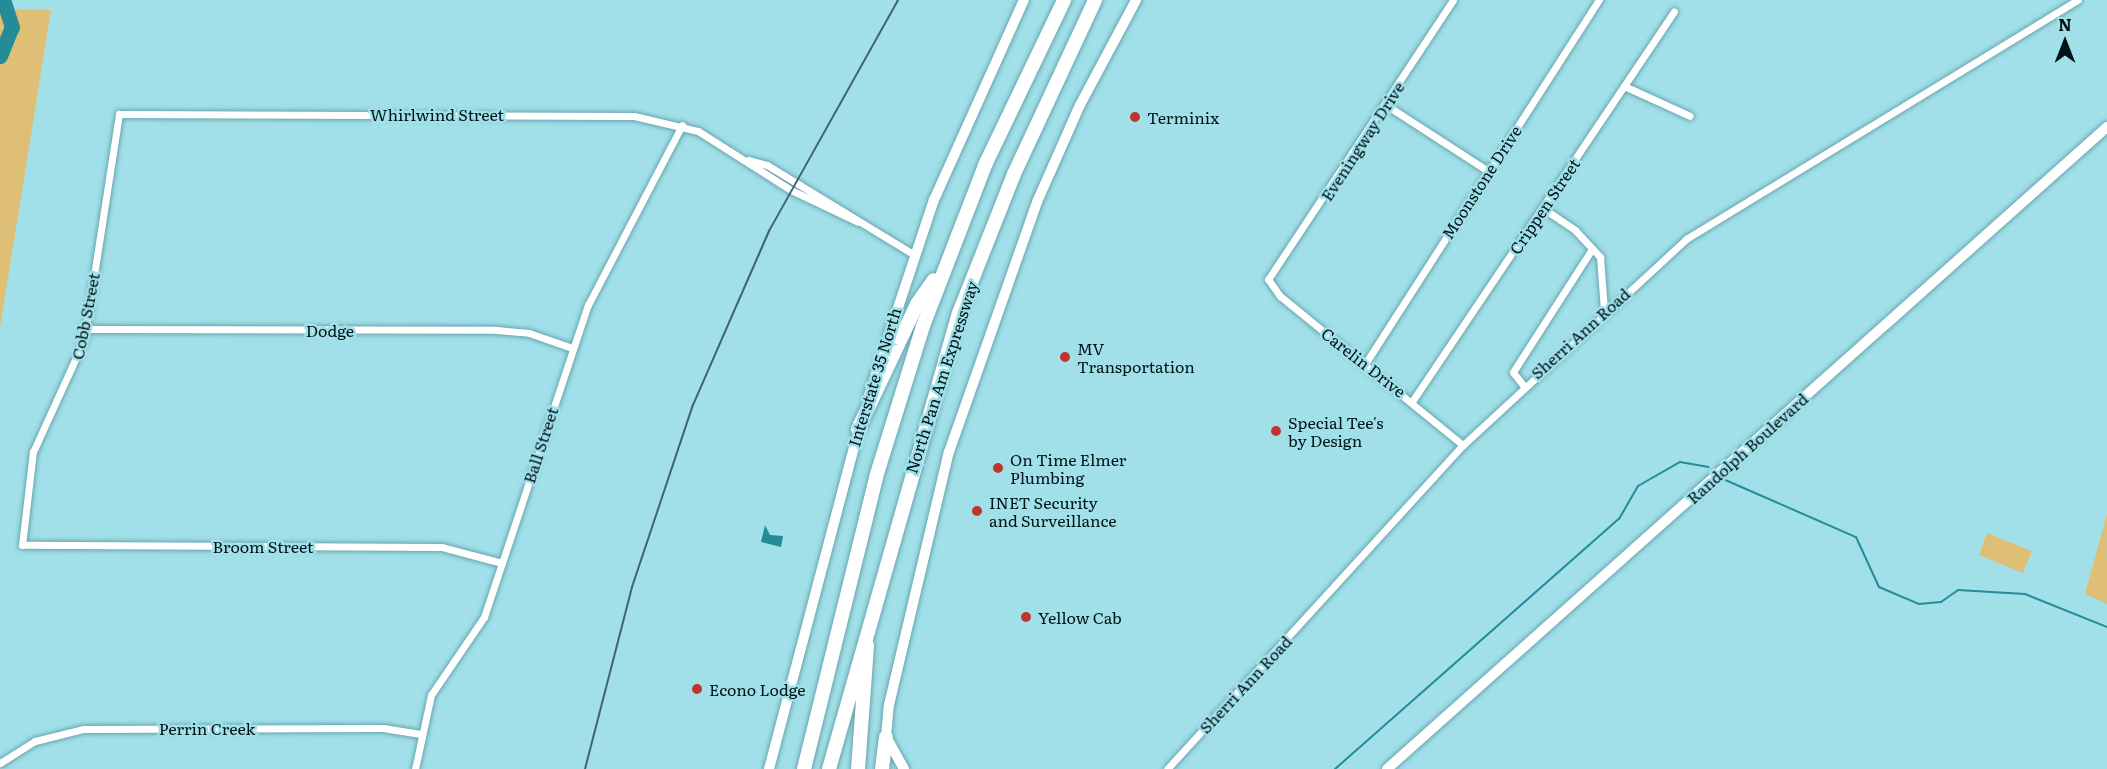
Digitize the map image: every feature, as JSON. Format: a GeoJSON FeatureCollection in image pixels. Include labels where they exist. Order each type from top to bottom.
{"type":"FeatureCollection","features":[{"type":"Feature","properties":{"kind":"highway","name":"North Pan Am Expressway"},"geometry":{"type":"LineString","coordinates":[[804,769],[876,477],[944,267],[1013,102],[1064,0]]}},
{"type":"Feature","properties":{"kind":"highway","name":"North Pan Am Expressway"},"geometry":{"type":"LineString","coordinates":[[829,769],[933,391],[971,281],[1014,174],[1095,0]]}},
{"type":"Feature","properties":{"kind":"highway"},"geometry":{"type":"LineString","coordinates":[[858,429],[917,304],[944,267]]}},
{"type":"Feature","properties":{"kind":"highway"},"geometry":{"type":"LineString","coordinates":[[858,769],[867,625]]}},
{"type":"Feature","properties":{"kind":"highway"},"geometry":{"type":"LineString","coordinates":[[798,769],[824,689]]}},
{"type":"Feature","properties":{"kind":"highway"},"geometry":{"type":"LineString","coordinates":[[882,769],[886,737]]}},
{"type":"Feature","properties":{"kind":"main road","name":"Interstate 35 North"},"geometry":{"type":"LineString","coordinates":[[769,769],[858,429],[913,254],[971,107],[1024,0]]}},
{"type":"Feature","properties":{"kind":"main road"},"geometry":{"type":"LineString","coordinates":[[904,769],[886,737],[907,615],[969,390],[1059,150],[1136,0]]}},
{"type":"Feature","properties":{"kind":"main road","name":"Randolph Boulevard"},"geometry":{"type":"LineString","coordinates":[[1387,769],[2107,127]]}},
{"type":"Feature","properties":{"kind":"street","name":"Eveningway Drive"},"geometry":{"type":"LineString","coordinates":[[1268,279],[1386,105],[1453,0]]}},
{"type":"Feature","properties":{"kind":"street","name":"Moonstone Drive"},"geometry":{"type":"LineString","coordinates":[[1365,364],[1599,0]]}},
{"type":"Feature","properties":{"kind":"street","name":"Sherri Ann Road"},"geometry":{"type":"LineString","coordinates":[[1167,769],[1463,445],[1523,385],[1604,310],[1686,239],[2078,0]]}},
{"type":"Feature","properties":{"kind":"street","name":"Crippen Street"},"geometry":{"type":"LineString","coordinates":[[1413,400],[1544,209],[1674,12]]}},
{"type":"Feature","properties":{"kind":"street"},"geometry":{"type":"LineString","coordinates":[[1624,86],[1690,116]]}},
{"type":"Feature","properties":{"kind":"street"},"geometry":{"type":"LineString","coordinates":[[1386,105],[1488,171]]}},
{"type":"Feature","properties":{"kind":"street","name":"Whirlwind Street"},"geometry":{"type":"LineString","coordinates":[[119,114],[604,115],[682,125],[825,209],[858,222],[913,254]]}},
{"type":"Feature","properties":{"kind":"street","name":"Cobb Street"},"geometry":{"type":"LineString","coordinates":[[22,545],[33,452],[74,369],[85,329],[119,114]]}},
{"type":"Feature","properties":{"kind":"street","name":"Ball Street"},"geometry":{"type":"LineString","coordinates":[[415,769],[431,695],[473,639],[502,563],[588,305],[682,125]]}},
{"type":"Feature","properties":{"kind":"street"},"geometry":{"type":"LineString","coordinates":[[1544,209],[1575,230],[1590,252],[1600,257],[1604,310]]}},
{"type":"Feature","properties":{"kind":"street"},"geometry":{"type":"LineString","coordinates":[[1523,385],[1513,372],[1590,252]]}},
{"type":"Feature","properties":{"kind":"street","name":"Carelin Drive"},"geometry":{"type":"LineString","coordinates":[[1268,279],[1280,296],[1413,400],[1463,445]]}},
{"type":"Feature","properties":{"kind":"street","name":"Dodge"},"geometry":{"type":"LineString","coordinates":[[85,329],[496,330],[529,333],[572,348]]}},
{"type":"Feature","properties":{"kind":"street","name":"Broom Street"},"geometry":{"type":"LineString","coordinates":[[22,545],[442,547],[502,563]]}},
{"type":"Feature","properties":{"kind":"street","name":"Perrin Creek"},"geometry":{"type":"LineString","coordinates":[[0,763],[35,741],[83,729],[383,728],[421,734]]}},
{"type":"Feature","properties":{"kind":"shaded area"},"geometry":{"type":"Polygon","coordinates":[[[0,9],[51,10],[0,328],[0,9]]]}},
{"type":"Feature","properties":{"kind":"shaded area"},"geometry":{"type":"Polygon","coordinates":[[[2107,514],[2107,604],[2085,594],[2107,514]]]}},
{"type":"Feature","properties":{"kind":"shaded area"},"geometry":{"type":"Polygon","coordinates":[[[1987,533],[2032,551],[2023,573],[1979,555],[1987,533]]]}},
{"type":"Feature","properties":{"kind":"water"},"geometry":{"type":"Polygon","coordinates":[[[765,525],[770,535],[783,536],[781,547],[761,542],[765,525]]]}},
{"type":"Feature","properties":{"kind":"waterway"},"geometry":{"type":"LineString","coordinates":[[0,56],[12,27],[3,0]]}},
{"type":"Feature","properties":{"kind":"waterway"},"geometry":{"type":"LineString","coordinates":[[1335,769],[1619,519],[1638,486],[1680,462],[1709,467]]}},
{"type":"Feature","properties":{"kind":"waterway"},"geometry":{"type":"LineString","coordinates":[[1723,479],[1856,537],[1879,587],[1919,604],[1941,602],[1958,590],[2025,594],[2107,627]]}},
{"type":"Feature","properties":{"kind":"railway"},"geometry":{"type":"LineString","coordinates":[[585,769],[632,587],[693,405],[769,231],[898,0]]}},
{"type":"Feature","properties":{"kind":"place","name":"Terminix"},"geometry":{"type":"Point","coordinates":[1135,117]}},
{"type":"Feature","properties":{"kind":"place","name":"MV Transportation"},"geometry":{"type":"Point","coordinates":[1065,357]}},
{"type":"Feature","properties":{"kind":"place","name":"Special Tee's by Design"},"geometry":{"type":"Point","coordinates":[1276,431]}},
{"type":"Feature","properties":{"kind":"place","name":"On Time Elmer Plumbing"},"geometry":{"type":"Point","coordinates":[998,468]}},
{"type":"Feature","properties":{"kind":"place","name":"INET Security and Surveillance"},"geometry":{"type":"Point","coordinates":[977,511]}},
{"type":"Feature","properties":{"kind":"place","name":"Yellow Cab"},"geometry":{"type":"Point","coordinates":[1026,617]}},
{"type":"Feature","properties":{"kind":"place","name":"Econo Lodge"},"geometry":{"type":"Point","coordinates":[697,689]}}]}
